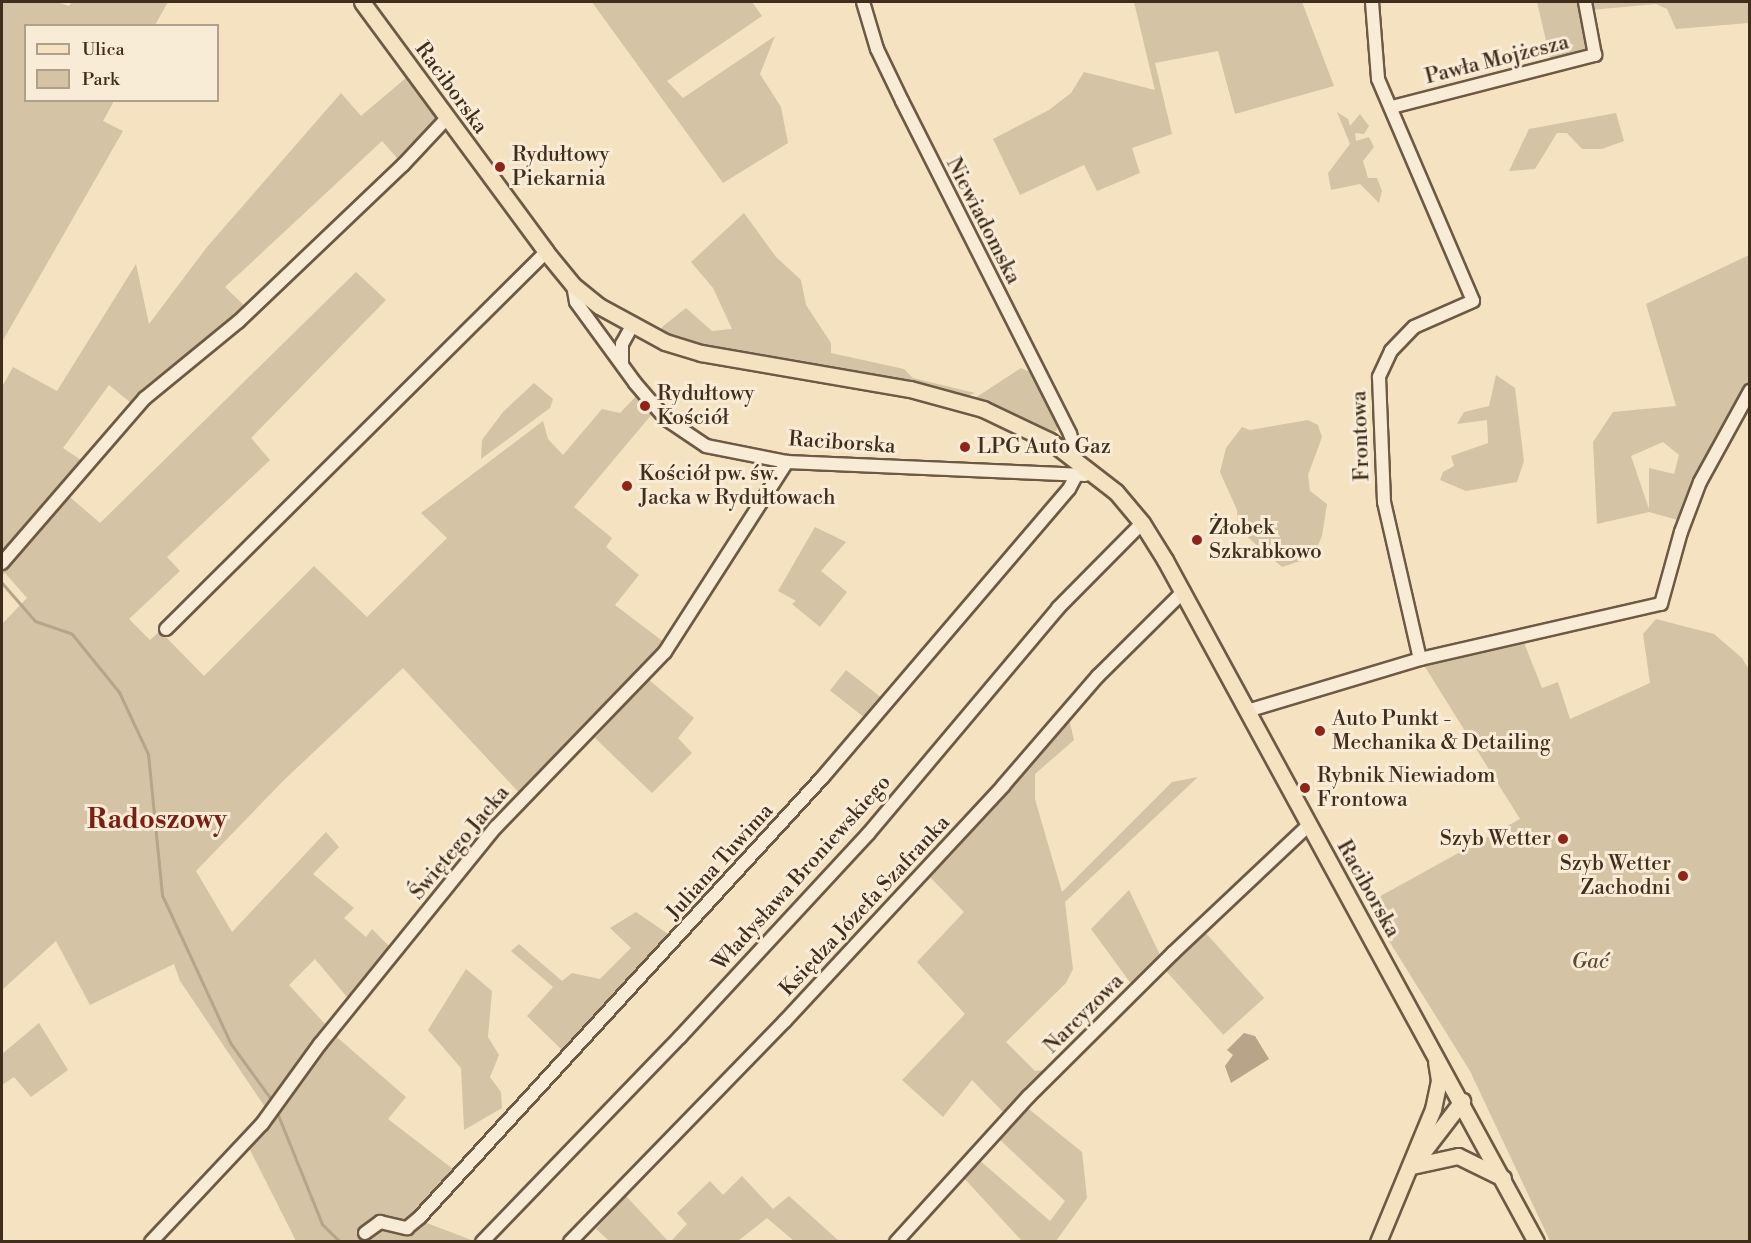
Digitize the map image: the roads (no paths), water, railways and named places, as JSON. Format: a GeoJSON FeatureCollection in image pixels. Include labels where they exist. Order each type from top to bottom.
{"type":"FeatureCollection","features":[{"type":"Feature","properties":{"kind":"main road","name":"Raciborska"},"geometry":{"type":"LineString","coordinates":[[362,2],[546,252],[573,285],[599,306],[632,326],[701,353],[910,389],[983,409],[1030,429],[1071,455],[1095,474],[1142,523],[1253,709],[1309,825],[1462,1101],[1536,1242]]}},
{"type":"Feature","properties":{"kind":"main road"},"geometry":{"type":"LineString","coordinates":[[1378,1242],[1412,1166],[1433,1109],[1439,1080],[1435,1053]]}},
{"type":"Feature","properties":{"kind":"main road"},"geometry":{"type":"LineString","coordinates":[[1433,1109],[1462,1101]]}},
{"type":"Feature","properties":{"kind":"main road"},"geometry":{"type":"LineString","coordinates":[[1412,1166],[1462,1101]]}},
{"type":"Feature","properties":{"kind":"main road"},"geometry":{"type":"LineString","coordinates":[[1412,1166],[1458,1156],[1481,1164],[1505,1180]]}},
{"type":"Feature","properties":{"kind":"street","name":"Niewiadomska"},"geometry":{"type":"LineString","coordinates":[[862,2],[877,49],[1070,434],[1071,455]]}},
{"type":"Feature","properties":{"kind":"street","name":"Frontowa"},"geometry":{"type":"LineString","coordinates":[[1372,2],[1378,78],[1473,301],[1414,327],[1391,351],[1379,377],[1384,502],[1420,658]]}},
{"type":"Feature","properties":{"kind":"street","name":"Pawła Mojżesza"},"geometry":{"type":"LineString","coordinates":[[1392,107],[1595,55],[1585,2]]}},
{"type":"Feature","properties":{"kind":"street"},"geometry":{"type":"LineString","coordinates":[[2,563],[145,398],[238,322],[403,165],[446,119]]}},
{"type":"Feature","properties":{"kind":"street"},"geometry":{"type":"LineString","coordinates":[[166,629],[546,252]]}},
{"type":"Feature","properties":{"kind":"street","name":"Raciborska"},"geometry":{"type":"LineString","coordinates":[[573,285],[576,302],[666,419],[706,446],[787,462],[1095,474]]}},
{"type":"Feature","properties":{"kind":"street"},"geometry":{"type":"LineString","coordinates":[[622,364],[621,351],[632,326]]}},
{"type":"Feature","properties":{"kind":"street"},"geometry":{"type":"LineString","coordinates":[[1253,709],[1420,658],[1661,604],[1681,532],[1700,482],[1749,392]]}},
{"type":"Feature","properties":{"kind":"street","name":"Świętego Jacka"},"geometry":{"type":"LineString","coordinates":[[151,1242],[262,1124],[320,1044],[496,827],[665,652],[787,462]]}},
{"type":"Feature","properties":{"kind":"street","name":"Juliana Tuwima"},"geometry":{"type":"LineString","coordinates":[[364,1233],[380,1222],[407,1228],[420,1217],[822,778],[1069,489],[1077,474]]}},
{"type":"Feature","properties":{"kind":"street","name":"Władysława Broniewskiego"},"geometry":{"type":"LineString","coordinates":[[482,1242],[868,834],[1058,608],[1142,523]]}},
{"type":"Feature","properties":{"kind":"street","name":"Księdza Józefa Szafranka"},"geometry":{"type":"LineString","coordinates":[[570,1242],[785,1021],[1003,786],[1098,676],[1183,592]]}},
{"type":"Feature","properties":{"kind":"street","name":"Narcyzowa"},"geometry":{"type":"LineString","coordinates":[[896,1242],[1029,1096],[1173,953],[1309,825]]}},
{"type":"Feature","properties":{"kind":"waterway"},"geometry":{"type":"LineString","coordinates":[[2,583],[35,621],[72,634],[119,692],[148,754],[162,895],[231,1044],[271,1099]]}},
{"type":"Feature","properties":{"kind":"waterway"},"geometry":{"type":"LineString","coordinates":[[278,1115],[322,1224],[340,1242]]}},
{"type":"Feature","properties":{"kind":"place","name":"Rydułtowy Piekarnia"},"geometry":{"type":"Point","coordinates":[500,167]}},
{"type":"Feature","properties":{"kind":"place","name":"Rydułtowy Kościół"},"geometry":{"type":"Point","coordinates":[645,406]}},
{"type":"Feature","properties":{"kind":"place","name":"LPG Auto Gaz"},"geometry":{"type":"Point","coordinates":[965,447]}},
{"type":"Feature","properties":{"kind":"place","name":"Kościół pw. św. Jacka w Rydułtowach"},"geometry":{"type":"Point","coordinates":[627,486]}},
{"type":"Feature","properties":{"kind":"place","name":"Żłobek Szkrabkowo"},"geometry":{"type":"Point","coordinates":[1197,540]}},
{"type":"Feature","properties":{"kind":"place","name":"Auto Punkt - Mechanika & Detailing"},"geometry":{"type":"Point","coordinates":[1320,731]}},
{"type":"Feature","properties":{"kind":"place","name":"Rybnik Niewiadom Frontowa"},"geometry":{"type":"Point","coordinates":[1305,788]}},
{"type":"Feature","properties":{"kind":"place","name":"Szyb Wetter"},"geometry":{"type":"Point","coordinates":[1563,839]}},
{"type":"Feature","properties":{"kind":"place","name":"Szyb Wetter Zachodni"},"geometry":{"type":"Point","coordinates":[1683,876]}},
{"type":"Feature","properties":{"kind":"district","name":"Radoszowy"},"geometry":{"type":"Point","coordinates":[157,821]}},
{"type":"Feature","properties":{"kind":"park label","name":"Gać"},"geometry":{"type":"Point","coordinates":[1590,962]}}]}
